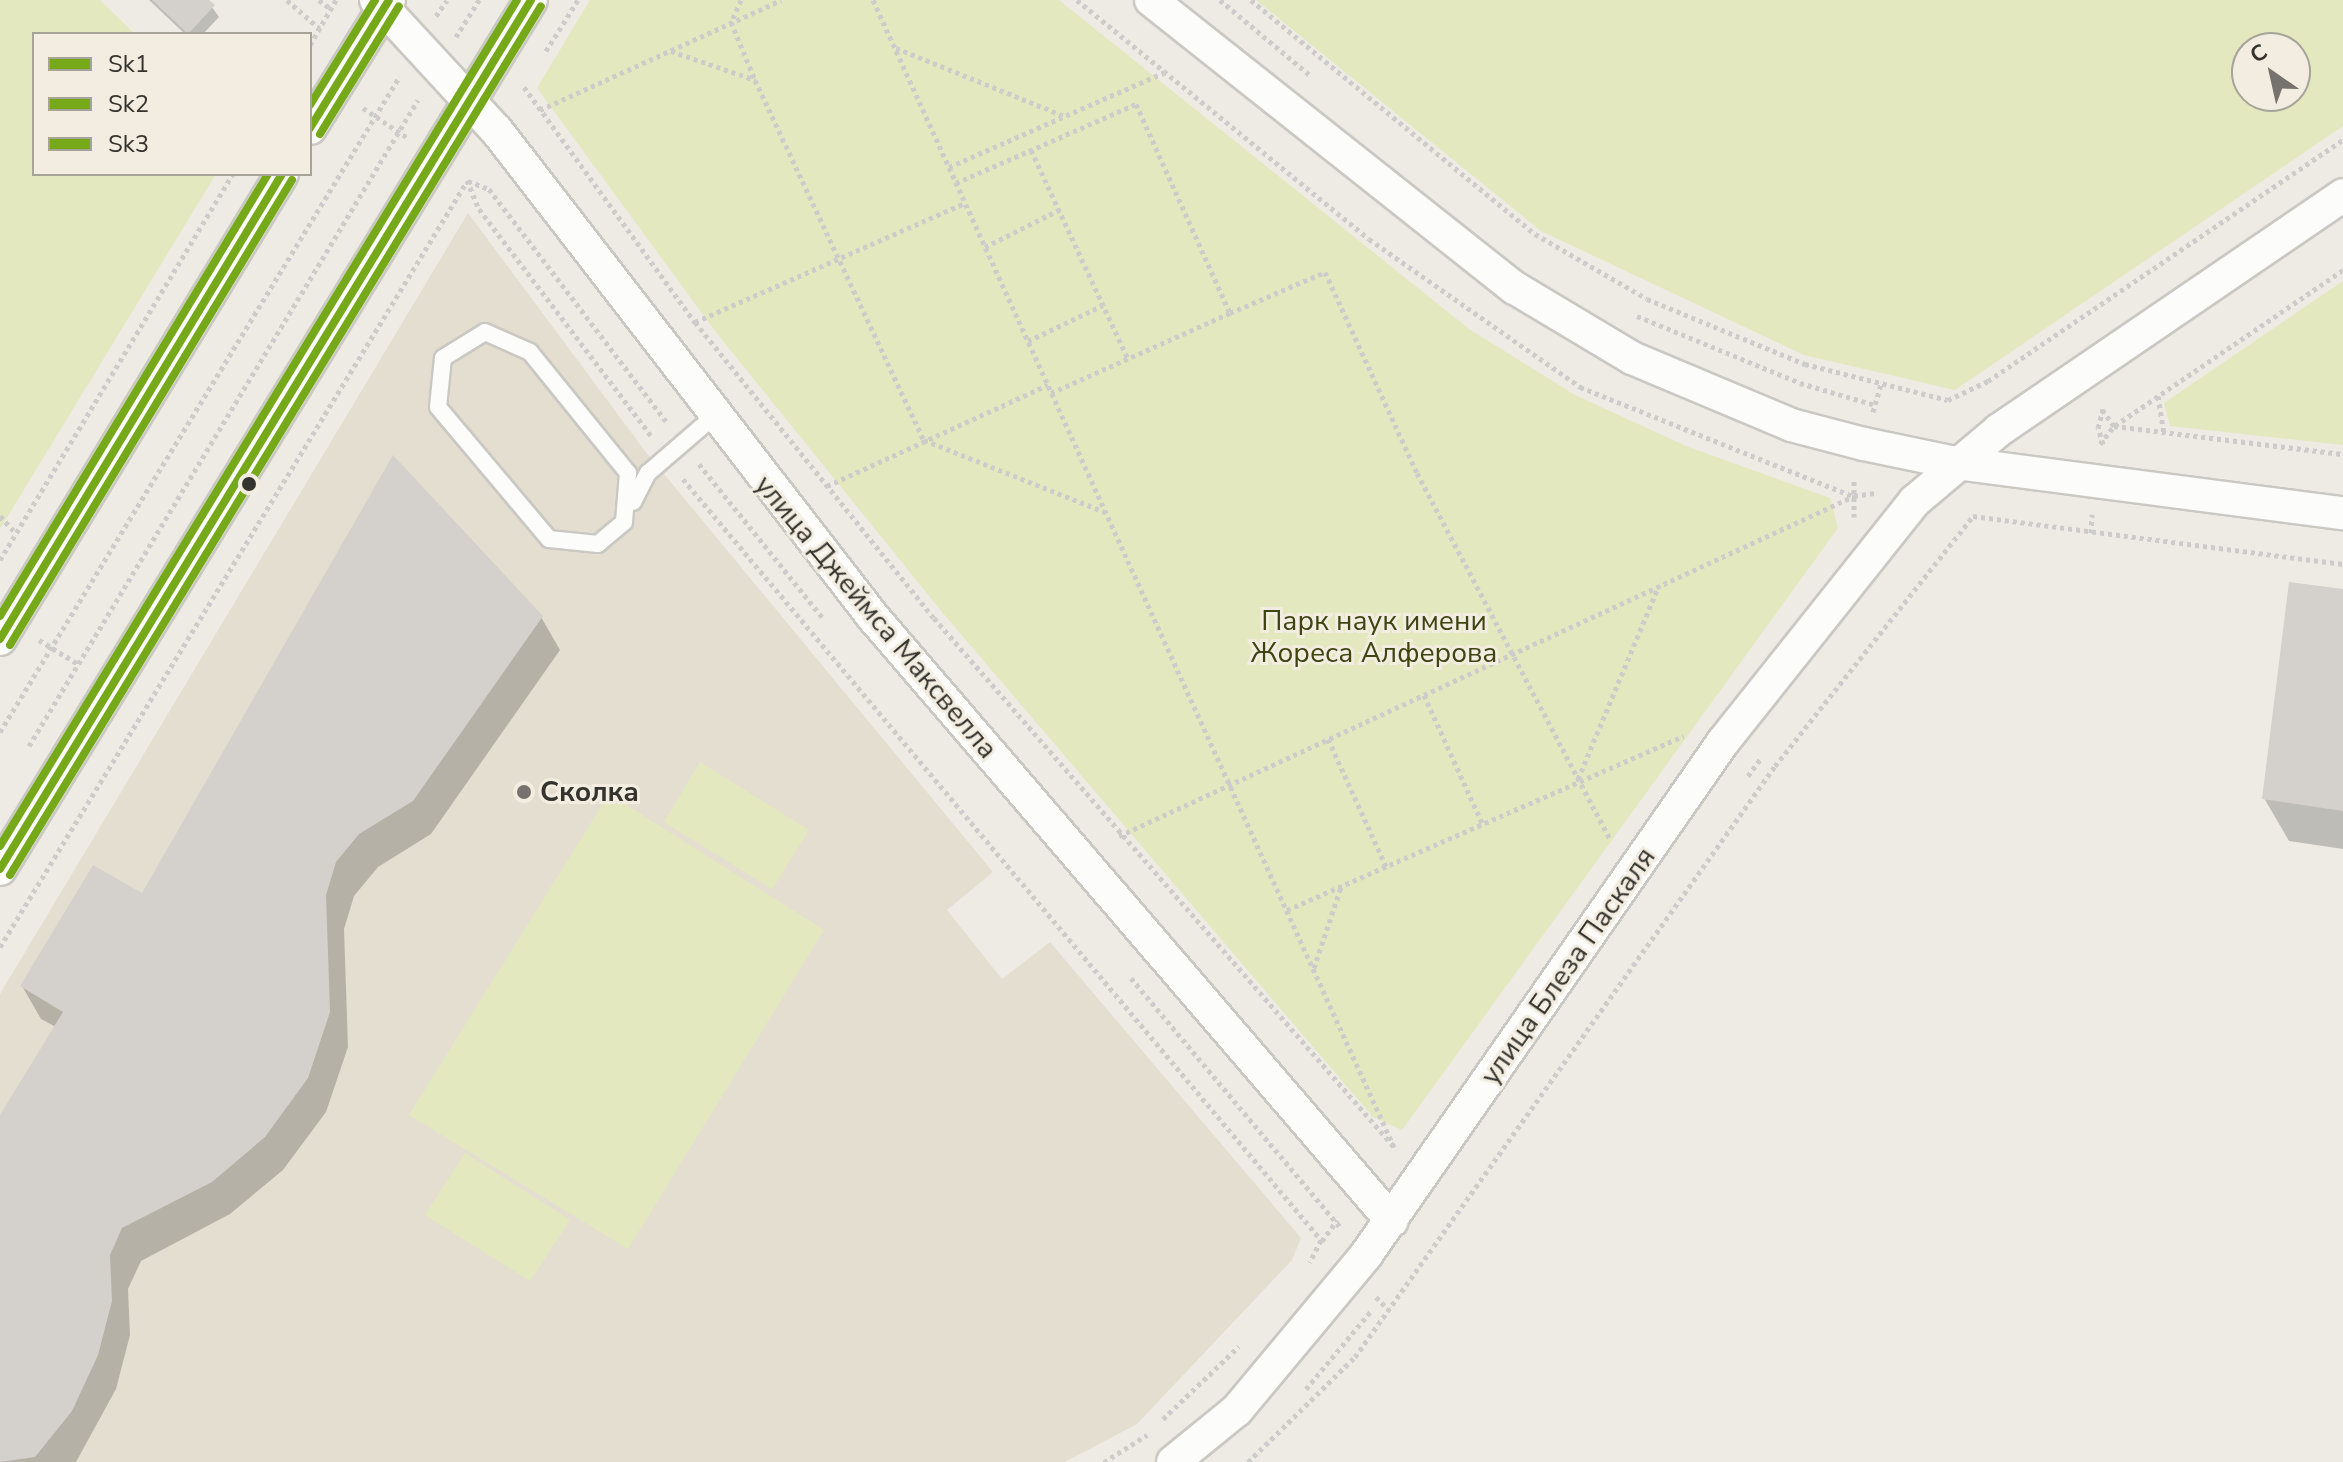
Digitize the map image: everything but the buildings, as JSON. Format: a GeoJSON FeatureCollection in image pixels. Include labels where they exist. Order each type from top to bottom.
{"type":"FeatureCollection","features":[{"type":"Feature","properties":{"kind":"street"},"geometry":{"type":"LineString","coordinates":[[0,869],[471,103],[531,0]]}},
{"type":"Feature","properties":{"kind":"street"},"geometry":{"type":"LineString","coordinates":[[1151,0],[1515,288],[1632,358],[1791,425],[1956,463],[2343,513]]}},
{"type":"Feature","properties":{"kind":"street"},"geometry":{"type":"LineString","coordinates":[[312,125],[383,3]]}},
{"type":"Feature","properties":{"kind":"street","name":"улица Джеймса Максвелла"},"geometry":{"type":"LineString","coordinates":[[383,3],[497,131],[713,417],[873,617],[1392,1221]]}},
{"type":"Feature","properties":{"kind":"street"},"geometry":{"type":"LineString","coordinates":[[5,631],[281,176]]}},
{"type":"Feature","properties":{"kind":"street","name":"улица Блеза Паскаля"},"geometry":{"type":"LineString","coordinates":[[1173,1462],[1237,1410],[1392,1221],[1723,742],[1915,501],[1956,463],[2078,375],[2343,195]]}},
{"type":"Feature","properties":{"kind":"lane"},"geometry":{"type":"LineString","coordinates":[[630,507],[628,473],[619,458],[518,340],[485,332],[454,345],[436,373],[438,407],[536,528],[564,546],[598,544],[630,507],[665,455],[713,417]]}},
{"type":"Feature","properties":{"kind":"path"},"geometry":{"type":"LineString","coordinates":[[287,0],[319,28]]}},
{"type":"Feature","properties":{"kind":"path"},"geometry":{"type":"LineString","coordinates":[[319,0],[331,9]]}},
{"type":"Feature","properties":{"kind":"path"},"geometry":{"type":"LineString","coordinates":[[312,41],[336,0]]}},
{"type":"Feature","properties":{"kind":"path"},"geometry":{"type":"LineString","coordinates":[[741,0],[731,22],[755,80],[834,261],[924,440],[1106,512]]}},
{"type":"Feature","properties":{"kind":"path"},"geometry":{"type":"LineString","coordinates":[[540,110],[781,0]]}},
{"type":"Feature","properties":{"kind":"path"},"geometry":{"type":"LineString","coordinates":[[0,947],[524,87],[695,322],[827,486],[1119,836],[1395,1148],[873,0]]}},
{"type":"Feature","properties":{"kind":"path"},"geometry":{"type":"LineString","coordinates":[[1220,0],[1315,80]]}},
{"type":"Feature","properties":{"kind":"path"},"geometry":{"type":"LineString","coordinates":[[1251,0],[1535,234],[1647,299],[1805,364],[1948,400],[2052,337],[2343,140]]}},
{"type":"Feature","properties":{"kind":"path"},"geometry":{"type":"LineString","coordinates":[[895,48],[1065,116]]}},
{"type":"Feature","properties":{"kind":"path"},"geometry":{"type":"LineString","coordinates":[[670,51],[755,80]]}},
{"type":"Feature","properties":{"kind":"path"},"geometry":{"type":"LineString","coordinates":[[949,167],[1165,72]]}},
{"type":"Feature","properties":{"kind":"path"},"geometry":{"type":"LineString","coordinates":[[0,732],[400,76]]}},
{"type":"Feature","properties":{"kind":"path"},"geometry":{"type":"LineString","coordinates":[[956,183],[1136,104],[1230,313]]}},
{"type":"Feature","properties":{"kind":"path"},"geometry":{"type":"LineString","coordinates":[[23,755],[398,132]]}},
{"type":"Feature","properties":{"kind":"path"},"geometry":{"type":"LineString","coordinates":[[1031,150],[1128,359]]}},
{"type":"Feature","properties":{"kind":"path"},"geometry":{"type":"LineString","coordinates":[[0,560],[232,176]]}},
{"type":"Feature","properties":{"kind":"path"},"geometry":{"type":"LineString","coordinates":[[467,180],[479,209],[741,554],[1321,1240],[1306,1268]]}},
{"type":"Feature","properties":{"kind":"path"},"geometry":{"type":"LineString","coordinates":[[695,322],[965,203]]}},
{"type":"Feature","properties":{"kind":"path"},"geometry":{"type":"LineString","coordinates":[[985,247],[1059,210]]}},
{"type":"Feature","properties":{"kind":"path"},"geometry":{"type":"LineString","coordinates":[[2100,443],[2114,426],[2343,270]]}},
{"type":"Feature","properties":{"kind":"path"},"geometry":{"type":"LineString","coordinates":[[1051,393],[1325,272],[1417,473],[1616,851]]}},
{"type":"Feature","properties":{"kind":"path"},"geometry":{"type":"LineString","coordinates":[[1028,342],[1103,305]]}},
{"type":"Feature","properties":{"kind":"path"},"geometry":{"type":"LineString","coordinates":[[1624,308],[1800,383],[1875,405]]}},
{"type":"Feature","properties":{"kind":"path"},"geometry":{"type":"LineString","coordinates":[[2052,337],[2114,426],[2343,454]]}},
{"type":"Feature","properties":{"kind":"path"},"geometry":{"type":"LineString","coordinates":[[827,486],[1048,385]]}},
{"type":"Feature","properties":{"kind":"path"},"geometry":{"type":"LineString","coordinates":[[2158,396],[2164,432]]}},
{"type":"Feature","properties":{"kind":"path"},"geometry":{"type":"LineString","coordinates":[[2102,408],[2116,399]]}},
{"type":"Feature","properties":{"kind":"path"},"geometry":{"type":"LineString","coordinates":[[2091,533],[2102,408]]}},
{"type":"Feature","properties":{"kind":"path"},"geometry":{"type":"LineString","coordinates":[[2100,443],[2115,445]]}},
{"type":"Feature","properties":{"kind":"path"},"geometry":{"type":"LineString","coordinates":[[1119,836],[1854,496]]}},
{"type":"Feature","properties":{"kind":"path"},"geometry":{"type":"LineString","coordinates":[[0,516],[16,533]]}},
{"type":"Feature","properties":{"kind":"path"},"geometry":{"type":"LineString","coordinates":[[1248,1462],[1355,1357],[1775,766],[1973,516],[2343,564]]}},
{"type":"Feature","properties":{"kind":"path"},"geometry":{"type":"LineString","coordinates":[[1578,779],[1659,585]]}},
{"type":"Feature","properties":{"kind":"path"},"geometry":{"type":"LineString","coordinates":[[5,631],[52,648],[148,705]]}},
{"type":"Feature","properties":{"kind":"path"},"geometry":{"type":"LineString","coordinates":[[1424,695],[1482,823]]}},
{"type":"Feature","properties":{"kind":"path"},"geometry":{"type":"LineString","coordinates":[[1287,910],[1578,779],[1692,732]]}},
{"type":"Feature","properties":{"kind":"path"},"geometry":{"type":"LineString","coordinates":[[1328,739],[1386,866]]}},
{"type":"Feature","properties":{"kind":"path"},"geometry":{"type":"LineString","coordinates":[[1745,780],[1771,746]]}},
{"type":"Feature","properties":{"kind":"path"},"geometry":{"type":"LineString","coordinates":[[1314,969],[1342,886]]}},
{"type":"Feature","properties":{"kind":"path"},"geometry":{"type":"LineString","coordinates":[[1104,1462],[1147,1434],[1251,1332]]}},
{"type":"Feature","properties":{"kind":"shaded area","name":"Сколка"},"geometry":{"type":"Polygon","coordinates":[[[468,213],[645,451],[993,872],[947,910],[1002,979],[1050,942],[1301,1238],[1292,1260],[1137,1424],[1065,1462],[0,1462],[0,994],[468,213]]]}},
{"type":"Feature","properties":{"kind":"green space"},"geometry":{"type":"Polygon","coordinates":[[[0,0],[100,0],[133,32],[32,32],[32,176],[215,176],[0,529],[0,0]]]}},
{"type":"Feature","properties":{"kind":"green space","name":"Парк наук имени Жореса Алферова"},"geometry":{"type":"Polygon","coordinates":[[[590,0],[1059,0],[1469,329],[1575,395],[1686,446],[1830,498],[1838,528],[1402,1130],[1373,1117],[942,612],[715,331],[537,88],[590,0]]]}},
{"type":"Feature","properties":{"kind":"green space"},"geometry":{"type":"Polygon","coordinates":[[[1256,0],[2343,0],[2343,126],[1955,390],[1804,355],[1541,231],[1256,0]]]}},
{"type":"Feature","properties":{"kind":"green space"},"geometry":{"type":"Polygon","coordinates":[[[2343,281],[2343,445],[2170,426],[2164,403],[2343,281]]]}},
{"type":"Feature","properties":{"kind":"green space"},"geometry":{"type":"Polygon","coordinates":[[[700,762],[809,830],[772,889],[664,822],[700,762]]]}},
{"type":"Feature","properties":{"kind":"green space"},"geometry":{"type":"Polygon","coordinates":[[[609,794],[824,930],[628,1249],[409,1115],[609,794]]]}},
{"type":"Feature","properties":{"kind":"green space"},"geometry":{"type":"Polygon","coordinates":[[[465,1153],[570,1220],[530,1281],[425,1215],[465,1153]]]}},
{"type":"Feature","properties":{"kind":"transit line","name":"Sk3"},"geometry":{"type":"LineString","coordinates":[[312,102],[375,0]]}},
{"type":"Feature","properties":{"kind":"transit line","name":"Sk1"},"geometry":{"type":"LineString","coordinates":[[312,125],[389,0]]}},
{"type":"Feature","properties":{"kind":"transit line","name":"Sk3"},"geometry":{"type":"LineString","coordinates":[[0,846],[517,0]]}},
{"type":"Feature","properties":{"kind":"transit line","name":"Sk1"},"geometry":{"type":"LineString","coordinates":[[0,869],[531,0]]}},
{"type":"Feature","properties":{"kind":"transit line","name":"Sk2"},"geometry":{"type":"LineString","coordinates":[[320,134],[399,6]]}},
{"type":"Feature","properties":{"kind":"transit line","name":"Sk2"},"geometry":{"type":"LineString","coordinates":[[10,875],[541,6]]}},
{"type":"Feature","properties":{"kind":"transit line","name":"Sk3"},"geometry":{"type":"LineString","coordinates":[[0,616],[267,176]]}},
{"type":"Feature","properties":{"kind":"transit line","name":"Sk1"},"geometry":{"type":"LineString","coordinates":[[0,639],[281,176]]}},
{"type":"Feature","properties":{"kind":"transit line","name":"Sk2"},"geometry":{"type":"LineString","coordinates":[[10,645],[292,180]]}},
{"type":"Feature","properties":{"kind":"place","name":"Сколка"},"geometry":{"type":"Point","coordinates":[524,792]}}]}
